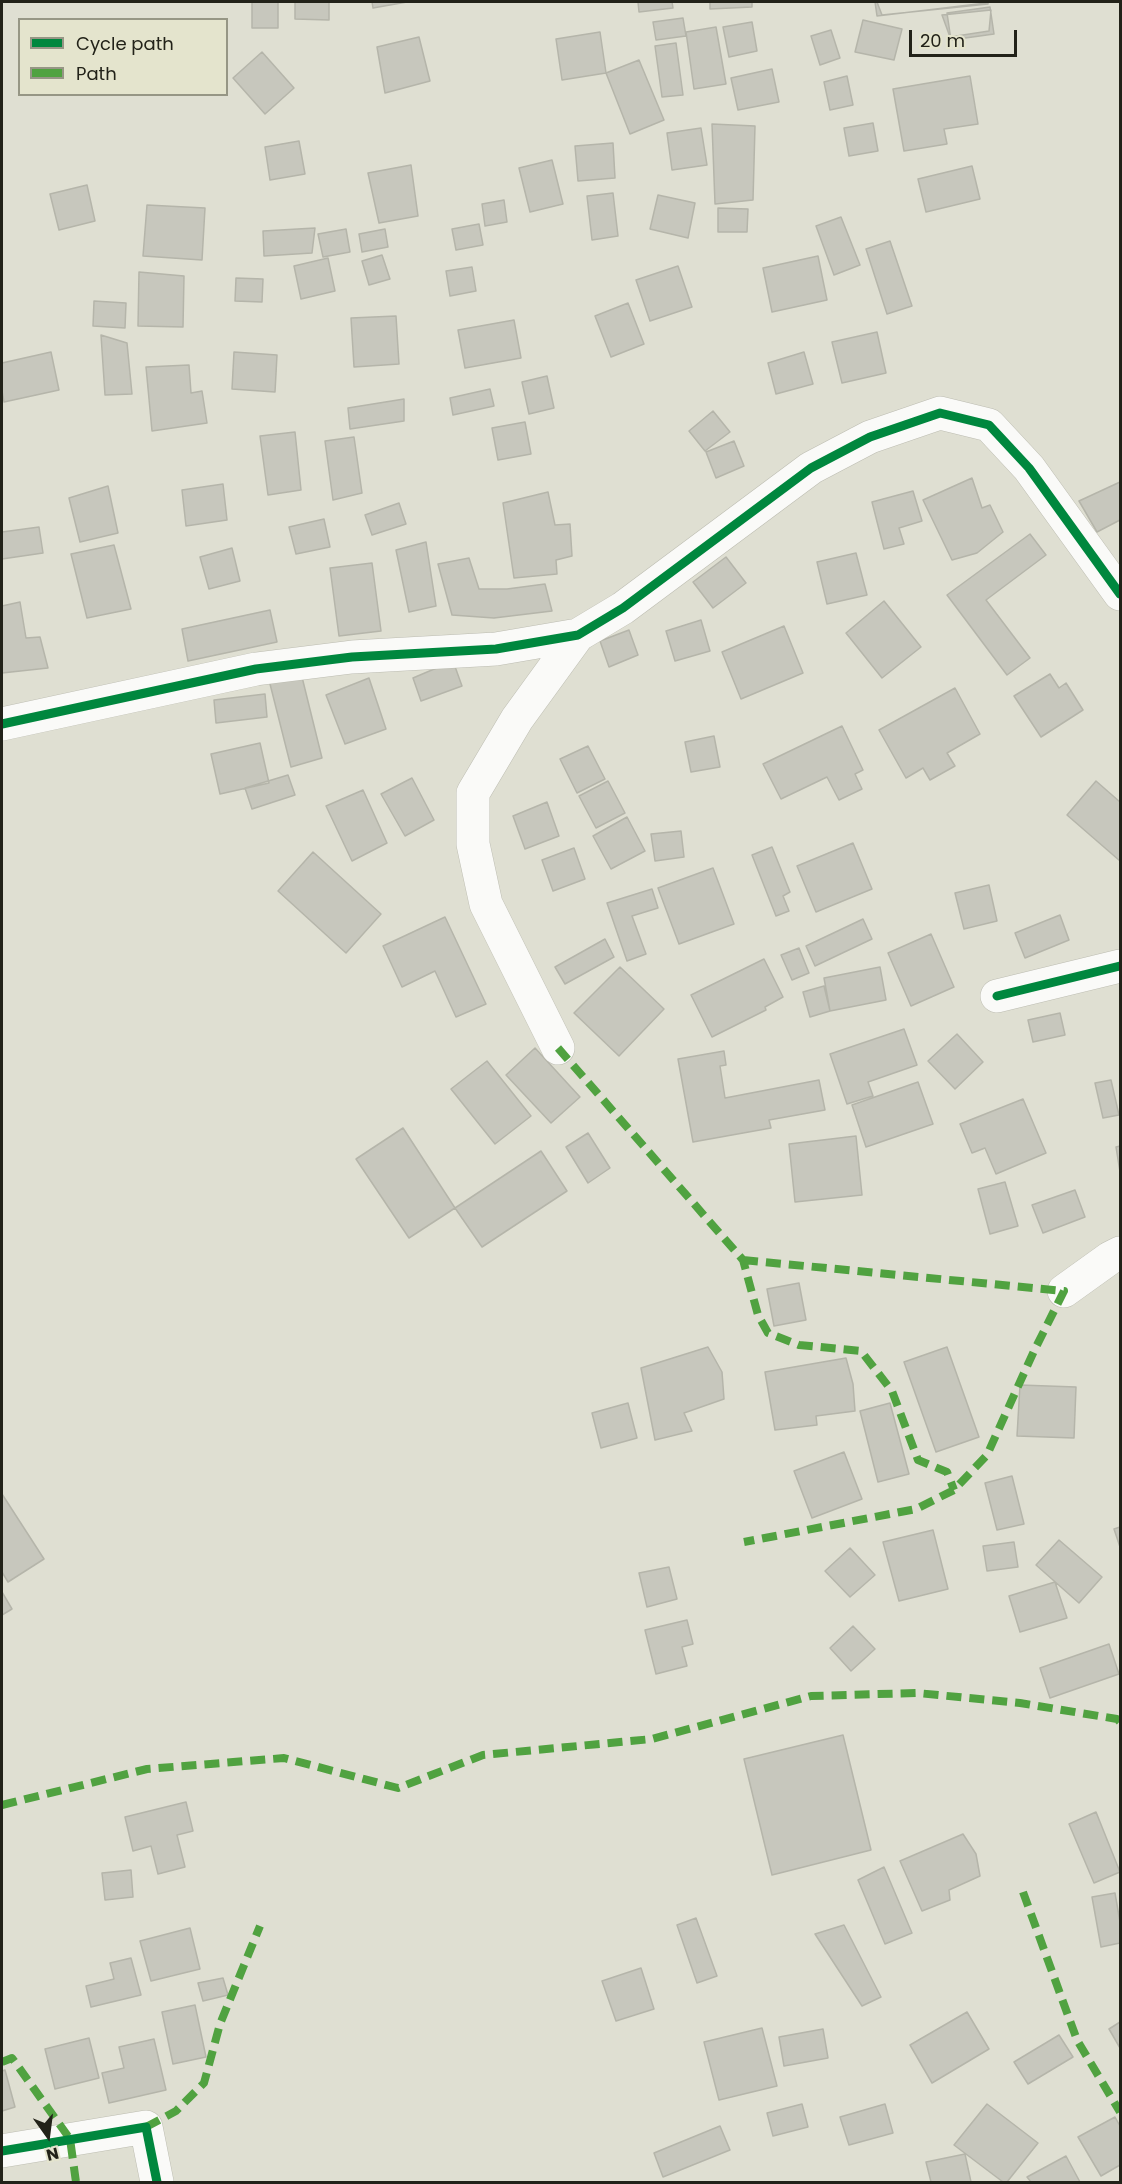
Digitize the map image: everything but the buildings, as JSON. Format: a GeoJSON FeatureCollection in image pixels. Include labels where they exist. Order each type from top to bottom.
{"type":"FeatureCollection","features":[{"type":"Feature","properties":{"kind":"street"},"geometry":{"type":"LineString","coordinates":[[2,724],[256,669],[352,657],[496,649],[579,635],[623,608],[811,468],[870,437],[940,413],[989,425],[1029,468],[1120,594]]}},
{"type":"Feature","properties":{"kind":"street"},"geometry":{"type":"LineString","coordinates":[[558,1048],[486,904],[472,844],[473,793],[517,719],[579,635]]}},
{"type":"Feature","properties":{"kind":"street"},"geometry":{"type":"LineString","coordinates":[[997,996],[1120,966]]}},
{"type":"Feature","properties":{"kind":"street"},"geometry":{"type":"LineString","coordinates":[[1065,1291],[1120,1253]]}},
{"type":"Feature","properties":{"kind":"street"},"geometry":{"type":"LineString","coordinates":[[2,2151],[146,2127],[157,2182]]}},
{"type":"Feature","properties":{"kind":"marked path"},"geometry":{"type":"LineString","coordinates":[[558,1048],[743,1260],[758,1315],[768,1333],[799,1345],[861,1351],[892,1391],[918,1460],[947,1472],[954,1490]]}},
{"type":"Feature","properties":{"kind":"marked path"},"geometry":{"type":"LineString","coordinates":[[743,1260],[1064,1291],[987,1455],[954,1490],[916,1509],[744,1542]]}},
{"type":"Feature","properties":{"kind":"marked path"},"geometry":{"type":"LineString","coordinates":[[2,1805],[147,1769],[284,1758],[398,1788],[483,1755],[652,1739],[811,1696],[917,1693],[1020,1703],[1117,1719],[1120,1722]]}},
{"type":"Feature","properties":{"kind":"marked path"},"geometry":{"type":"LineString","coordinates":[[1023,1892],[1077,2040],[1120,2112]]}},
{"type":"Feature","properties":{"kind":"marked path"},"geometry":{"type":"LineString","coordinates":[[146,2127],[176,2111],[204,2083],[220,2024],[260,1926]]}},
{"type":"Feature","properties":{"kind":"marked path"},"geometry":{"type":"LineString","coordinates":[[2,2062],[12,2058],[70,2139],[76,2182]]}},
{"type":"Feature","properties":{"kind":"cycle path"},"geometry":{"type":"LineString","coordinates":[[2,724],[256,669],[352,657],[496,649],[578,635],[623,608],[811,468],[870,437],[940,413],[989,425],[1029,468],[1120,594]]}},
{"type":"Feature","properties":{"kind":"cycle path"},"geometry":{"type":"LineString","coordinates":[[997,996],[1120,966]]}},
{"type":"Feature","properties":{"kind":"cycle path"},"geometry":{"type":"LineString","coordinates":[[2,2151],[146,2127],[157,2182]]}}]}
